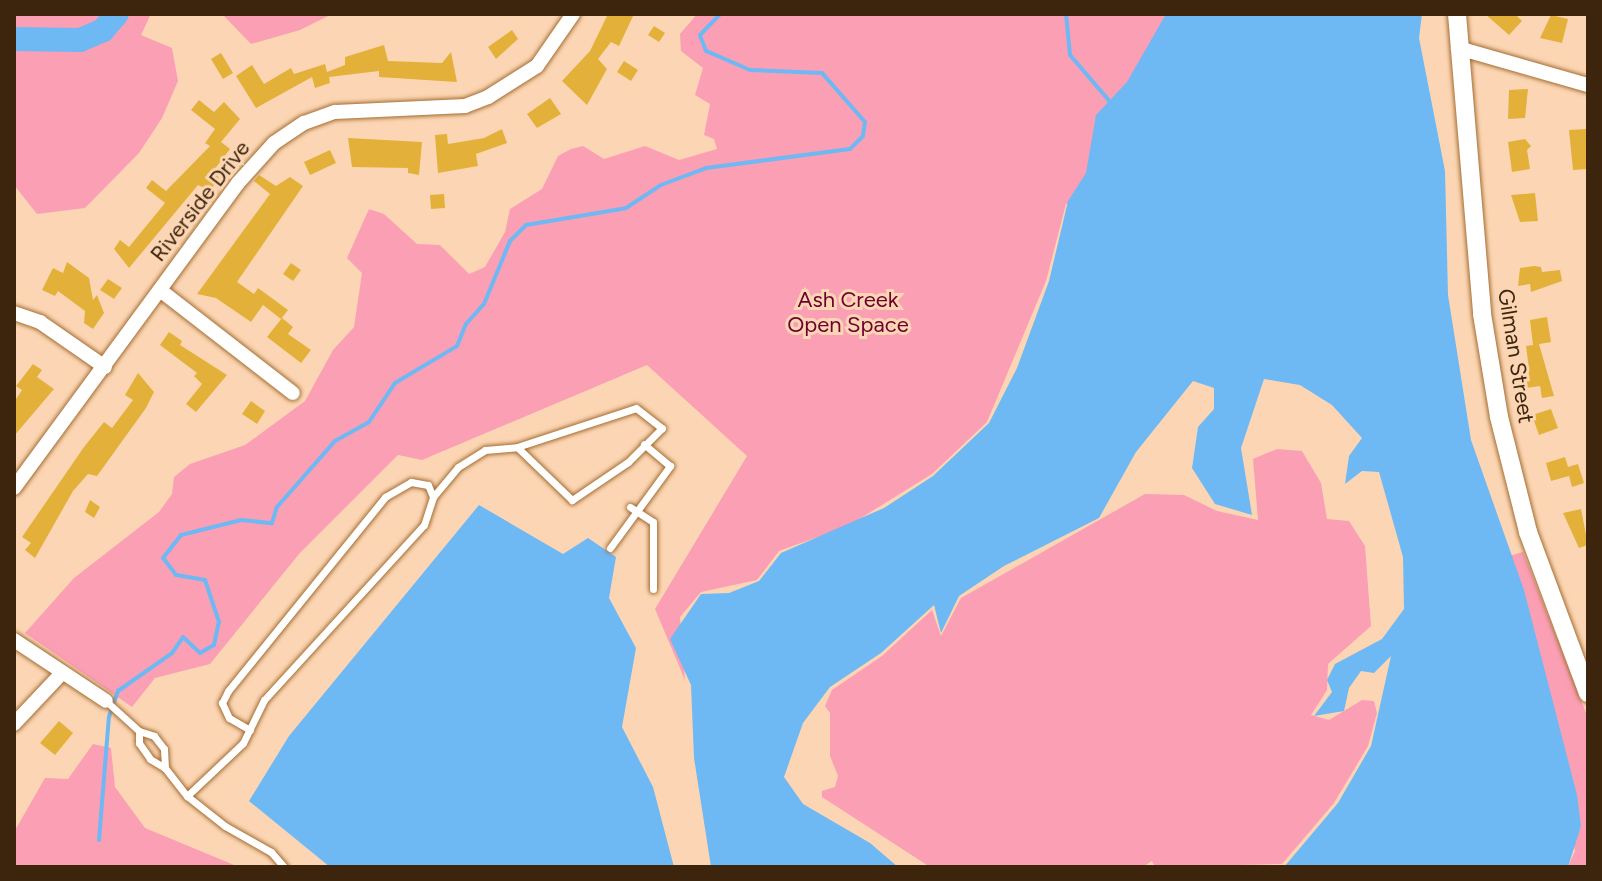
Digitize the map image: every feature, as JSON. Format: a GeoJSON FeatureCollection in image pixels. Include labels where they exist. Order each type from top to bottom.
{"type":"FeatureCollection","features":[{"type":"Feature","properties":{"kind":"street","name":"Riverside Drive"},"geometry":{"type":"LineString","coordinates":[[14,488],[238,183],[283,135],[335,112],[465,106],[488,97],[537,66],[573,14]]}},
{"type":"Feature","properties":{"kind":"street","name":"Gilman Street"},"geometry":{"type":"LineString","coordinates":[[1457,14],[1482,314],[1499,417],[1528,532],[1588,693]]}},
{"type":"Feature","properties":{"kind":"street"},"geometry":{"type":"LineString","coordinates":[[1458,48],[1588,85]]}},
{"type":"Feature","properties":{"kind":"street"},"geometry":{"type":"LineString","coordinates":[[160,290],[293,393]]}},
{"type":"Feature","properties":{"kind":"street"},"geometry":{"type":"LineString","coordinates":[[14,313],[40,322],[105,367]]}},
{"type":"Feature","properties":{"kind":"street"},"geometry":{"type":"LineString","coordinates":[[14,640],[112,705]]}},
{"type":"Feature","properties":{"kind":"street"},"geometry":{"type":"LineString","coordinates":[[14,724],[62,673]]}},
{"type":"Feature","properties":{"kind":"lane"},"geometry":{"type":"LineString","coordinates":[[187,796],[243,743],[264,700],[299,658],[424,525],[433,497],[458,467],[485,450],[517,447],[636,408],[662,428],[628,462],[572,500],[517,447]]}},
{"type":"Feature","properties":{"kind":"lane"},"geometry":{"type":"LineString","coordinates":[[610,548],[634,509],[670,466],[644,444]]}},
{"type":"Feature","properties":{"kind":"lane"},"geometry":{"type":"LineString","coordinates":[[250,730],[229,718],[222,703],[228,691],[385,497],[411,482],[428,485],[433,497]]}},
{"type":"Feature","properties":{"kind":"lane"},"geometry":{"type":"LineString","coordinates":[[634,509],[653,522],[653,589]]}},
{"type":"Feature","properties":{"kind":"lane"},"geometry":{"type":"LineString","coordinates":[[112,705],[139,731],[154,736],[164,749],[165,768]]}},
{"type":"Feature","properties":{"kind":"lane"},"geometry":{"type":"LineString","coordinates":[[139,731],[139,743],[150,759],[165,768],[187,796],[225,826],[271,852],[284,867]]}},
{"type":"Feature","properties":{"kind":"green space"},"geometry":{"type":"Polygon","coordinates":[[[14,14],[158,14],[150,16],[141,35],[172,48],[178,81],[162,118],[139,153],[85,208],[37,214],[14,185],[14,14]]]}},
{"type":"Feature","properties":{"kind":"green space"},"geometry":{"type":"Polygon","coordinates":[[[222,14],[332,14],[300,30],[251,44],[222,14]]]}},
{"type":"Feature","properties":{"kind":"green space","name":"Ash Creek Open Space"},"geometry":{"type":"Polygon","coordinates":[[[697,14],[1183,14],[1075,205],[1066,204],[1046,281],[987,422],[932,474],[848,526],[779,551],[757,580],[701,592],[680,617],[685,680],[655,609],[747,456],[647,365],[422,460],[398,455],[299,554],[210,664],[155,678],[132,707],[25,633],[74,578],[159,512],[172,494],[174,477],[190,464],[245,445],[305,401],[333,350],[354,327],[362,273],[347,258],[369,209],[384,214],[417,244],[440,245],[469,274],[485,267],[505,232],[510,209],[542,189],[558,156],[571,149],[583,146],[604,159],[645,146],[679,160],[717,149],[714,139],[704,135],[710,104],[695,95],[703,68],[681,51],[680,34],[697,14]]]}},
{"type":"Feature","properties":{"kind":"green space"},"geometry":{"type":"Polygon","coordinates":[[[1277,449],[1302,451],[1321,483],[1327,519],[1349,521],[1365,546],[1371,626],[1328,664],[1327,690],[1311,715],[1329,720],[1362,700],[1374,701],[1377,713],[1368,746],[1334,803],[1282,864],[1155,867],[1152,861],[1143,867],[930,867],[822,797],[822,791],[835,787],[838,776],[830,756],[830,713],[825,706],[832,690],[882,656],[932,610],[941,636],[961,598],[1145,494],[1184,495],[1217,511],[1258,520],[1253,459],[1277,449]]]}},
{"type":"Feature","properties":{"kind":"green space"},"geometry":{"type":"Polygon","coordinates":[[[1523,552],[1588,718],[1588,867],[1568,867],[1575,851],[1531,621],[1509,556],[1523,552]]]}},
{"type":"Feature","properties":{"kind":"green space"},"geometry":{"type":"Polygon","coordinates":[[[93,744],[111,748],[115,787],[145,828],[239,867],[14,867],[14,832],[45,778],[68,779],[93,744]]]}},
{"type":"Feature","properties":{"kind":"water"},"geometry":{"type":"Polygon","coordinates":[[[1166,14],[1422,14],[1419,38],[1445,171],[1448,295],[1471,440],[1524,590],[1577,795],[1581,826],[1568,867],[1284,867],[1338,803],[1371,746],[1391,656],[1374,673],[1361,671],[1349,688],[1344,711],[1314,716],[1332,692],[1327,680],[1335,664],[1382,639],[1404,609],[1403,557],[1379,472],[1362,471],[1345,484],[1349,456],[1362,438],[1332,405],[1300,385],[1264,379],[1241,448],[1252,515],[1215,504],[1192,468],[1198,427],[1214,409],[1214,388],[1193,381],[1136,452],[1099,518],[1004,566],[959,596],[941,633],[934,605],[881,653],[830,687],[803,723],[784,777],[803,804],[870,843],[898,867],[711,867],[694,758],[691,685],[670,639],[701,594],[729,593],[759,581],[781,553],[884,508],[933,476],[989,423],[1017,368],[1049,281],[1068,201],[1086,173],[1096,115],[1127,82],[1166,14]]]}},
{"type":"Feature","properties":{"kind":"water"},"geometry":{"type":"Polygon","coordinates":[[[479,505],[563,554],[588,538],[616,557],[609,598],[636,648],[622,727],[653,787],[674,867],[330,867],[249,801],[289,736],[479,505]]]}},
{"type":"Feature","properties":{"kind":"building"},"geometry":{"type":"Polygon","coordinates":[[[608,14],[634,14],[619,46],[611,42],[598,59],[607,69],[587,105],[562,81],[590,51],[608,14]]]}},
{"type":"Feature","properties":{"kind":"building"},"geometry":{"type":"Polygon","coordinates":[[[1485,14],[1515,14],[1522,21],[1509,35],[1485,14]]]}},
{"type":"Feature","properties":{"kind":"building"},"geometry":{"type":"Polygon","coordinates":[[[1551,15],[1568,19],[1562,43],[1540,38],[1551,15]]]}},
{"type":"Feature","properties":{"kind":"building"},"geometry":{"type":"Polygon","coordinates":[[[654,26],[665,33],[659,42],[648,35],[654,26]]]}},
{"type":"Feature","properties":{"kind":"building"},"geometry":{"type":"Polygon","coordinates":[[[512,30],[518,39],[496,59],[488,47],[512,30]]]}},
{"type":"Feature","properties":{"kind":"building"},"geometry":{"type":"Polygon","coordinates":[[[384,45],[388,61],[442,63],[451,52],[457,82],[379,77],[379,71],[329,77],[330,83],[315,88],[312,77],[256,108],[236,76],[252,65],[264,84],[291,68],[294,74],[325,64],[327,72],[345,65],[345,57],[384,45]]]}},
{"type":"Feature","properties":{"kind":"building"},"geometry":{"type":"Polygon","coordinates":[[[221,53],[233,73],[223,79],[211,59],[221,53]]]}},
{"type":"Feature","properties":{"kind":"building"},"geometry":{"type":"Polygon","coordinates":[[[624,61],[638,70],[631,81],[617,72],[624,61]]]}},
{"type":"Feature","properties":{"kind":"building"},"geometry":{"type":"Polygon","coordinates":[[[1528,89],[1525,118],[1508,119],[1509,90],[1528,89]]]}},
{"type":"Feature","properties":{"kind":"building"},"geometry":{"type":"Polygon","coordinates":[[[550,98],[561,114],[537,128],[527,114],[550,98]]]}},
{"type":"Feature","properties":{"kind":"building"},"geometry":{"type":"Polygon","coordinates":[[[199,100],[214,112],[224,102],[240,119],[221,142],[230,149],[214,170],[219,178],[210,191],[198,185],[129,268],[114,249],[120,240],[129,247],[165,203],[146,188],[152,180],[166,191],[210,146],[205,143],[215,129],[191,110],[199,100]]]}},
{"type":"Feature","properties":{"kind":"building"},"geometry":{"type":"Polygon","coordinates":[[[502,129],[507,143],[476,154],[478,166],[438,173],[435,135],[447,134],[448,144],[484,138],[502,129]]]}},
{"type":"Feature","properties":{"kind":"building"},"geometry":{"type":"Polygon","coordinates":[[[1586,129],[1588,169],[1573,170],[1569,130],[1586,129]]]}},
{"type":"Feature","properties":{"kind":"building"},"geometry":{"type":"Polygon","coordinates":[[[348,138],[422,142],[419,175],[408,173],[408,168],[352,167],[348,138]]]}},
{"type":"Feature","properties":{"kind":"building"},"geometry":{"type":"Polygon","coordinates":[[[1525,139],[1531,146],[1527,150],[1530,169],[1512,172],[1508,142],[1525,139]]]}},
{"type":"Feature","properties":{"kind":"building"},"geometry":{"type":"Polygon","coordinates":[[[330,150],[336,163],[310,175],[304,162],[330,150]]]}},
{"type":"Feature","properties":{"kind":"building"},"geometry":{"type":"Polygon","coordinates":[[[259,175],[276,186],[290,177],[303,186],[237,282],[254,294],[258,288],[288,310],[281,319],[263,305],[251,322],[216,298],[197,294],[270,194],[254,181],[259,175]]]}},
{"type":"Feature","properties":{"kind":"building"},"geometry":{"type":"Polygon","coordinates":[[[1535,193],[1538,221],[1520,222],[1511,195],[1535,193]]]}},
{"type":"Feature","properties":{"kind":"building"},"geometry":{"type":"Polygon","coordinates":[[[444,194],[445,208],[431,209],[430,195],[444,194]]]}},
{"type":"Feature","properties":{"kind":"building"},"geometry":{"type":"Polygon","coordinates":[[[67,262],[89,278],[93,300],[97,295],[104,313],[93,329],[84,323],[85,311],[58,291],[55,296],[42,290],[53,268],[63,273],[67,262]]]}},
{"type":"Feature","properties":{"kind":"building"},"geometry":{"type":"Polygon","coordinates":[[[291,263],[301,270],[293,281],[283,274],[291,263]]]}},
{"type":"Feature","properties":{"kind":"building"},"geometry":{"type":"Polygon","coordinates":[[[1541,267],[1542,272],[1560,270],[1562,281],[1531,292],[1530,284],[1518,286],[1520,268],[1541,267]]]}},
{"type":"Feature","properties":{"kind":"building"},"geometry":{"type":"Polygon","coordinates":[[[108,279],[122,288],[114,299],[100,290],[108,279]]]}},
{"type":"Feature","properties":{"kind":"building"},"geometry":{"type":"Polygon","coordinates":[[[1547,317],[1551,342],[1539,344],[1554,396],[1542,398],[1540,386],[1526,388],[1523,370],[1529,369],[1526,346],[1533,345],[1530,320],[1547,317]]]}},
{"type":"Feature","properties":{"kind":"building"},"geometry":{"type":"Polygon","coordinates":[[[282,318],[293,327],[288,334],[311,350],[301,363],[267,337],[282,318]]]}},
{"type":"Feature","properties":{"kind":"building"},"geometry":{"type":"Polygon","coordinates":[[[169,332],[182,341],[180,345],[227,375],[196,412],[186,404],[202,384],[194,376],[197,373],[160,345],[169,332]]]}},
{"type":"Feature","properties":{"kind":"building"},"geometry":{"type":"Polygon","coordinates":[[[33,364],[42,370],[37,377],[54,389],[14,436],[14,402],[22,390],[16,386],[33,364]]]}},
{"type":"Feature","properties":{"kind":"building"},"geometry":{"type":"Polygon","coordinates":[[[138,373],[154,392],[146,408],[97,476],[88,474],[73,491],[35,558],[25,550],[31,543],[22,537],[104,422],[112,428],[133,400],[125,395],[138,373]]]}},
{"type":"Feature","properties":{"kind":"building"},"geometry":{"type":"Polygon","coordinates":[[[251,401],[265,411],[257,424],[242,414],[251,401]]]}},
{"type":"Feature","properties":{"kind":"building"},"geometry":{"type":"Polygon","coordinates":[[[1551,409],[1558,428],[1539,435],[1532,415],[1551,409]]]}},
{"type":"Feature","properties":{"kind":"building"},"geometry":{"type":"Polygon","coordinates":[[[1565,457],[1568,467],[1578,464],[1584,483],[1572,487],[1569,476],[1551,481],[1546,463],[1565,457]]]}},
{"type":"Feature","properties":{"kind":"building"},"geometry":{"type":"Polygon","coordinates":[[[90,500],[100,507],[94,518],[85,512],[90,500]]]}},
{"type":"Feature","properties":{"kind":"building"},"geometry":{"type":"Polygon","coordinates":[[[1581,509],[1588,545],[1579,548],[1563,513],[1581,509]]]}},
{"type":"Feature","properties":{"kind":"building"},"geometry":{"type":"Polygon","coordinates":[[[59,721],[73,733],[55,755],[40,743],[59,721]]]}},
{"type":"Feature","properties":{"kind":"waterway"},"geometry":{"type":"LineString","coordinates":[[14,39],[80,40],[103,30],[117,14]]}},
{"type":"Feature","properties":{"kind":"waterway"},"geometry":{"type":"LineString","coordinates":[[99,840],[109,717],[118,691],[172,653],[183,637],[200,653],[214,645],[219,622],[205,580],[176,575],[163,558],[181,535],[241,520],[272,523],[277,507],[335,441],[369,422],[395,383],[457,346],[466,324],[484,304],[510,241],[526,225],[626,208],[661,185],[706,168],[850,149],[863,136],[865,122],[822,73],[750,70],[706,51],[700,35],[720,14]]}},
{"type":"Feature","properties":{"kind":"waterway"},"geometry":{"type":"LineString","coordinates":[[1066,14],[1070,55],[1112,104]]}}]}
